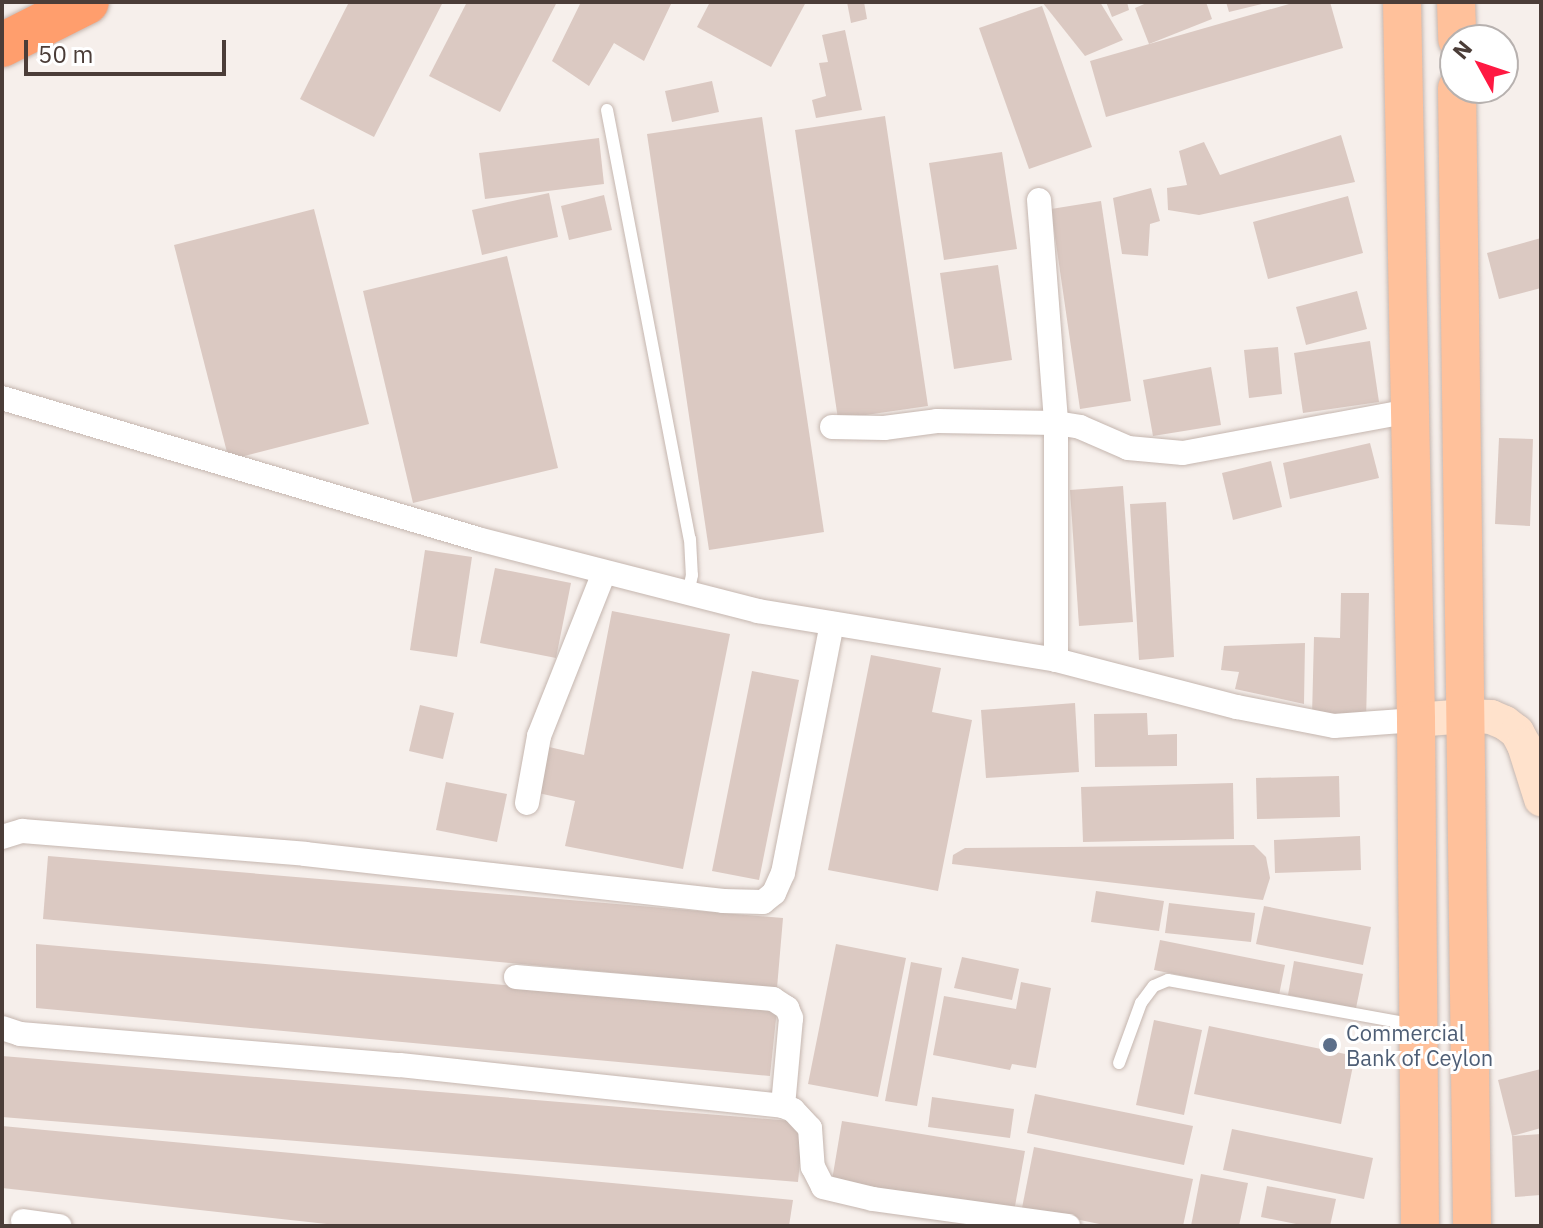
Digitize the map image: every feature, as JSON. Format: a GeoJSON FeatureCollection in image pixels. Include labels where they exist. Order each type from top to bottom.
{"type":"FeatureCollection","features":[{"type":"Feature","properties":{"kind":"highway"},"geometry":{"type":"LineString","coordinates":[[2,45],[87,2]]}},
{"type":"Feature","properties":{"kind":"main road"},"geometry":{"type":"LineString","coordinates":[[1402,2],[1416,720],[1420,1226]]}},
{"type":"Feature","properties":{"kind":"main road"},"geometry":{"type":"LineString","coordinates":[[1456,2],[1457,24]]}},
{"type":"Feature","properties":{"kind":"main road"},"geometry":{"type":"LineString","coordinates":[[1457,104],[1472,1226]]}},
{"type":"Feature","properties":{"kind":"street"},"geometry":{"type":"LineString","coordinates":[[1039,200],[1056,423],[1056,660]]}},
{"type":"Feature","properties":{"kind":"street"},"geometry":{"type":"LineString","coordinates":[[2,398],[688,595],[832,624],[1056,660],[1237,707],[1334,726],[1466,716],[1491,717],[1517,732],[1541,799]]}},
{"type":"Feature","properties":{"kind":"street"},"geometry":{"type":"LineString","coordinates":[[832,427],[884,428],[937,421],[1056,423],[1080,427],[1128,448],[1183,453],[1409,411]]}},
{"type":"Feature","properties":{"kind":"street"},"geometry":{"type":"LineString","coordinates":[[527,803],[539,736],[604,573]]}},
{"type":"Feature","properties":{"kind":"street"},"geometry":{"type":"LineString","coordinates":[[2,837],[22,831],[305,854],[723,901],[763,902],[774,893],[783,873],[832,624]]}},
{"type":"Feature","properties":{"kind":"street"},"geometry":{"type":"LineString","coordinates":[[516,977],[773,999],[787,1008],[791,1018],[783,1106]]}},
{"type":"Feature","properties":{"kind":"street"},"geometry":{"type":"LineString","coordinates":[[2,1028],[20,1034],[400,1065],[783,1106],[793,1110],[810,1128],[813,1167],[823,1187],[873,1199],[1068,1226]]}},
{"type":"Feature","properties":{"kind":"street"},"geometry":{"type":"LineString","coordinates":[[23,1221],[60,1226]]}},
{"type":"Feature","properties":{"kind":"lane"},"geometry":{"type":"LineString","coordinates":[[607,110],[690,539],[692,575],[688,595]]}},
{"type":"Feature","properties":{"kind":"lane"},"geometry":{"type":"LineString","coordinates":[[1119,1063],[1141,1003],[1154,986],[1168,980],[1419,1026]]}},
{"type":"Feature","properties":{"kind":"building"},"geometry":{"type":"Polygon","coordinates":[[[349,2],[443,2],[374,137],[300,99],[349,2]]]}},
{"type":"Feature","properties":{"kind":"building"},"geometry":{"type":"Polygon","coordinates":[[[467,2],[557,2],[500,112],[429,76],[467,2]]]}},
{"type":"Feature","properties":{"kind":"building"},"geometry":{"type":"Polygon","coordinates":[[[581,2],[672,2],[644,61],[614,43],[589,86],[552,61],[581,2]]]}},
{"type":"Feature","properties":{"kind":"building"},"geometry":{"type":"Polygon","coordinates":[[[710,2],[806,2],[771,67],[697,27],[710,2]]]}},
{"type":"Feature","properties":{"kind":"building"},"geometry":{"type":"Polygon","coordinates":[[[847,2],[864,2],[867,19],[851,23],[847,2]]]}},
{"type":"Feature","properties":{"kind":"building"},"geometry":{"type":"Polygon","coordinates":[[[1042,2],[1100,2],[1123,40],[1085,56],[1042,2]]]}},
{"type":"Feature","properties":{"kind":"building"},"geometry":{"type":"Polygon","coordinates":[[[1106,2],[1127,2],[1129,10],[1112,17],[1106,2]]]}},
{"type":"Feature","properties":{"kind":"building"},"geometry":{"type":"Polygon","coordinates":[[[1149,2],[1206,2],[1212,19],[1149,44],[1135,8],[1149,2]]]}},
{"type":"Feature","properties":{"kind":"building"},"geometry":{"type":"Polygon","coordinates":[[[1226,2],[1266,2],[1266,3],[1229,12],[1226,2]]]}},
{"type":"Feature","properties":{"kind":"building"},"geometry":{"type":"Polygon","coordinates":[[[1296,2],[1330,2],[1343,48],[1106,117],[1090,61],[1296,2]]]}},
{"type":"Feature","properties":{"kind":"building"},"geometry":{"type":"Polygon","coordinates":[[[1042,6],[1092,147],[1029,169],[979,28],[1042,6]]]}},
{"type":"Feature","properties":{"kind":"building"},"geometry":{"type":"Polygon","coordinates":[[[845,30],[862,110],[816,118],[812,100],[826,96],[819,63],[828,62],[822,35],[845,30]]]}},
{"type":"Feature","properties":{"kind":"building"},"geometry":{"type":"Polygon","coordinates":[[[712,81],[719,112],[672,122],[665,91],[712,81]]]}},
{"type":"Feature","properties":{"kind":"building"},"geometry":{"type":"Polygon","coordinates":[[[885,116],[928,406],[838,419],[795,130],[885,116]]]}},
{"type":"Feature","properties":{"kind":"building"},"geometry":{"type":"Polygon","coordinates":[[[762,117],[824,532],[709,550],[647,134],[762,117]]]}},
{"type":"Feature","properties":{"kind":"building"},"geometry":{"type":"Polygon","coordinates":[[[1341,135],[1355,182],[1199,215],[1168,210],[1167,188],[1187,185],[1179,151],[1204,142],[1220,175],[1341,135]]]}},
{"type":"Feature","properties":{"kind":"building"},"geometry":{"type":"Polygon","coordinates":[[[599,138],[604,184],[485,199],[479,153],[599,138]]]}},
{"type":"Feature","properties":{"kind":"building"},"geometry":{"type":"Polygon","coordinates":[[[1002,152],[1017,249],[944,260],[929,163],[1002,152]]]}},
{"type":"Feature","properties":{"kind":"building"},"geometry":{"type":"Polygon","coordinates":[[[1151,188],[1160,221],[1150,224],[1148,256],[1122,254],[1113,198],[1151,188]]]}},
{"type":"Feature","properties":{"kind":"building"},"geometry":{"type":"Polygon","coordinates":[[[549,193],[558,237],[482,255],[472,210],[549,193]]]}},
{"type":"Feature","properties":{"kind":"building"},"geometry":{"type":"Polygon","coordinates":[[[604,195],[612,230],[569,240],[561,206],[604,195]]]}},
{"type":"Feature","properties":{"kind":"building"},"geometry":{"type":"Polygon","coordinates":[[[1348,196],[1363,253],[1268,279],[1253,222],[1348,196]]]}},
{"type":"Feature","properties":{"kind":"building"},"geometry":{"type":"Polygon","coordinates":[[[1101,201],[1131,401],[1080,409],[1051,209],[1101,201]]]}},
{"type":"Feature","properties":{"kind":"building"},"geometry":{"type":"Polygon","coordinates":[[[314,209],[369,424],[229,460],[174,245],[314,209]]]}},
{"type":"Feature","properties":{"kind":"building"},"geometry":{"type":"Polygon","coordinates":[[[1541,238],[1541,288],[1499,299],[1487,253],[1541,238]]]}},
{"type":"Feature","properties":{"kind":"building"},"geometry":{"type":"Polygon","coordinates":[[[507,256],[558,468],[413,503],[363,291],[507,256]]]}},
{"type":"Feature","properties":{"kind":"building"},"geometry":{"type":"Polygon","coordinates":[[[998,265],[1012,360],[954,369],[940,273],[998,265]]]}},
{"type":"Feature","properties":{"kind":"building"},"geometry":{"type":"Polygon","coordinates":[[[1357,291],[1367,329],[1306,345],[1296,307],[1357,291]]]}},
{"type":"Feature","properties":{"kind":"building"},"geometry":{"type":"Polygon","coordinates":[[[1370,341],[1379,402],[1303,413],[1294,353],[1370,341]]]}},
{"type":"Feature","properties":{"kind":"building"},"geometry":{"type":"Polygon","coordinates":[[[1278,347],[1282,394],[1249,398],[1244,350],[1278,347]]]}},
{"type":"Feature","properties":{"kind":"building"},"geometry":{"type":"Polygon","coordinates":[[[1211,367],[1221,425],[1153,436],[1143,380],[1211,367]]]}},
{"type":"Feature","properties":{"kind":"building"},"geometry":{"type":"Polygon","coordinates":[[[1499,438],[1533,439],[1530,526],[1495,524],[1499,438]]]}},
{"type":"Feature","properties":{"kind":"building"},"geometry":{"type":"Polygon","coordinates":[[[1370,443],[1379,478],[1290,499],[1283,463],[1370,443]]]}},
{"type":"Feature","properties":{"kind":"building"},"geometry":{"type":"Polygon","coordinates":[[[1271,461],[1282,507],[1233,520],[1222,473],[1271,461]]]}},
{"type":"Feature","properties":{"kind":"building"},"geometry":{"type":"Polygon","coordinates":[[[1123,486],[1133,622],[1079,626],[1070,490],[1123,486]]]}},
{"type":"Feature","properties":{"kind":"building"},"geometry":{"type":"Polygon","coordinates":[[[1166,502],[1174,657],[1139,660],[1130,504],[1166,502]]]}},
{"type":"Feature","properties":{"kind":"building"},"geometry":{"type":"Polygon","coordinates":[[[425,550],[472,557],[457,657],[410,650],[425,550]]]}},
{"type":"Feature","properties":{"kind":"building"},"geometry":{"type":"Polygon","coordinates":[[[495,568],[571,583],[556,658],[480,643],[495,568]]]}},
{"type":"Feature","properties":{"kind":"building"},"geometry":{"type":"Polygon","coordinates":[[[1341,593],[1369,593],[1366,722],[1312,716],[1314,637],[1340,638],[1341,593]]]}},
{"type":"Feature","properties":{"kind":"building"},"geometry":{"type":"Polygon","coordinates":[[[612,611],[730,634],[683,869],[565,846],[575,801],[538,793],[549,747],[584,755],[612,611]]]}},
{"type":"Feature","properties":{"kind":"building"},"geometry":{"type":"Polygon","coordinates":[[[1305,643],[1304,704],[1235,689],[1239,672],[1221,670],[1224,646],[1305,643]]]}},
{"type":"Feature","properties":{"kind":"building"},"geometry":{"type":"Polygon","coordinates":[[[871,655],[941,668],[932,712],[972,720],[938,891],[828,870],[871,655]]]}},
{"type":"Feature","properties":{"kind":"building"},"geometry":{"type":"Polygon","coordinates":[[[752,671],[799,680],[759,880],[712,871],[752,671]]]}},
{"type":"Feature","properties":{"kind":"building"},"geometry":{"type":"Polygon","coordinates":[[[1075,703],[1079,772],[986,778],[981,710],[1075,703]]]}},
{"type":"Feature","properties":{"kind":"building"},"geometry":{"type":"Polygon","coordinates":[[[420,705],[454,713],[443,759],[409,751],[420,705]]]}},
{"type":"Feature","properties":{"kind":"building"},"geometry":{"type":"Polygon","coordinates":[[[1147,713],[1148,735],[1177,734],[1177,766],[1095,767],[1094,714],[1147,713]]]}},
{"type":"Feature","properties":{"kind":"building"},"geometry":{"type":"Polygon","coordinates":[[[1339,776],[1340,817],[1257,819],[1256,778],[1339,776]]]}},
{"type":"Feature","properties":{"kind":"building"},"geometry":{"type":"Polygon","coordinates":[[[446,782],[507,794],[497,842],[436,830],[446,782]]]}},
{"type":"Feature","properties":{"kind":"building"},"geometry":{"type":"Polygon","coordinates":[[[1233,783],[1234,839],[1083,842],[1081,787],[1233,783]]]}},
{"type":"Feature","properties":{"kind":"building"},"geometry":{"type":"Polygon","coordinates":[[[1360,836],[1361,870],[1275,873],[1274,840],[1360,836]]]}},
{"type":"Feature","properties":{"kind":"building"},"geometry":{"type":"Polygon","coordinates":[[[1254,845],[1266,857],[1270,878],[1263,900],[952,864],[953,855],[965,848],[1254,845]]]}},
{"type":"Feature","properties":{"kind":"building"},"geometry":{"type":"Polygon","coordinates":[[[48,856],[783,918],[777,988],[43,919],[48,856]]]}},
{"type":"Feature","properties":{"kind":"building"},"geometry":{"type":"Polygon","coordinates":[[[1096,891],[1164,901],[1159,931],[1091,922],[1096,891]]]}},
{"type":"Feature","properties":{"kind":"building"},"geometry":{"type":"Polygon","coordinates":[[[1169,903],[1255,913],[1251,942],[1165,933],[1169,903]]]}},
{"type":"Feature","properties":{"kind":"building"},"geometry":{"type":"Polygon","coordinates":[[[1264,906],[1371,927],[1363,965],[1256,944],[1264,906]]]}},
{"type":"Feature","properties":{"kind":"building"},"geometry":{"type":"Polygon","coordinates":[[[1160,940],[1285,965],[1279,995],[1154,970],[1160,940]]]}},
{"type":"Feature","properties":{"kind":"building"},"geometry":{"type":"Polygon","coordinates":[[[36,944],[777,1009],[770,1076],[36,1008],[36,944]]]}},
{"type":"Feature","properties":{"kind":"building"},"geometry":{"type":"Polygon","coordinates":[[[836,944],[906,958],[878,1097],[808,1084],[836,944]]]}},
{"type":"Feature","properties":{"kind":"building"},"geometry":{"type":"Polygon","coordinates":[[[962,957],[1019,969],[1012,1000],[954,988],[962,957]]]}},
{"type":"Feature","properties":{"kind":"building"},"geometry":{"type":"Polygon","coordinates":[[[1294,961],[1363,974],[1356,1008],[1288,995],[1294,961]]]}},
{"type":"Feature","properties":{"kind":"building"},"geometry":{"type":"Polygon","coordinates":[[[911,962],[942,968],[917,1106],[885,1101],[911,962]]]}},
{"type":"Feature","properties":{"kind":"building"},"geometry":{"type":"Polygon","coordinates":[[[1021,982],[1051,988],[1036,1068],[1012,1064],[1010,1070],[933,1055],[944,996],[1016,1009],[1021,982]]]}},
{"type":"Feature","properties":{"kind":"building"},"geometry":{"type":"Polygon","coordinates":[[[1154,1020],[1202,1030],[1184,1115],[1136,1105],[1154,1020]]]}},
{"type":"Feature","properties":{"kind":"building"},"geometry":{"type":"Polygon","coordinates":[[[1209,1026],[1355,1056],[1341,1124],[1194,1094],[1209,1026]]]}},
{"type":"Feature","properties":{"kind":"building"},"geometry":{"type":"Polygon","coordinates":[[[2,1056],[804,1122],[798,1182],[2,1117],[2,1056]]]}},
{"type":"Feature","properties":{"kind":"building"},"geometry":{"type":"Polygon","coordinates":[[[1541,1069],[1541,1128],[1512,1136],[1498,1080],[1541,1069]]]}},
{"type":"Feature","properties":{"kind":"building"},"geometry":{"type":"Polygon","coordinates":[[[1035,1094],[1193,1126],[1184,1165],[1027,1133],[1035,1094]]]}},
{"type":"Feature","properties":{"kind":"building"},"geometry":{"type":"Polygon","coordinates":[[[932,1097],[1014,1109],[1010,1138],[928,1127],[932,1097]]]}},
{"type":"Feature","properties":{"kind":"building"},"geometry":{"type":"Polygon","coordinates":[[[842,1121],[1025,1151],[1013,1217],[831,1186],[842,1121]]]}},
{"type":"Feature","properties":{"kind":"building"},"geometry":{"type":"Polygon","coordinates":[[[2,1126],[793,1200],[789,1226],[345,1226],[2,1188],[2,1126]]]}},
{"type":"Feature","properties":{"kind":"building"},"geometry":{"type":"Polygon","coordinates":[[[1232,1129],[1373,1158],[1364,1199],[1223,1170],[1232,1129]]]}},
{"type":"Feature","properties":{"kind":"building"},"geometry":{"type":"Polygon","coordinates":[[[1541,1134],[1541,1195],[1515,1197],[1512,1136],[1541,1134]]]}},
{"type":"Feature","properties":{"kind":"building"},"geometry":{"type":"Polygon","coordinates":[[[1034,1147],[1193,1179],[1183,1226],[1109,1226],[1022,1208],[1034,1147]]]}},
{"type":"Feature","properties":{"kind":"building"},"geometry":{"type":"Polygon","coordinates":[[[1201,1174],[1248,1183],[1239,1226],[1191,1226],[1201,1174]]]}},
{"type":"Feature","properties":{"kind":"building"},"geometry":{"type":"Polygon","coordinates":[[[1267,1186],[1336,1199],[1330,1226],[1306,1226],[1261,1217],[1267,1186]]]}},
{"type":"Feature","properties":{"kind":"place","name":"Commercial Bank of Ceylon"},"geometry":{"type":"Point","coordinates":[1330,1045]}}]}
